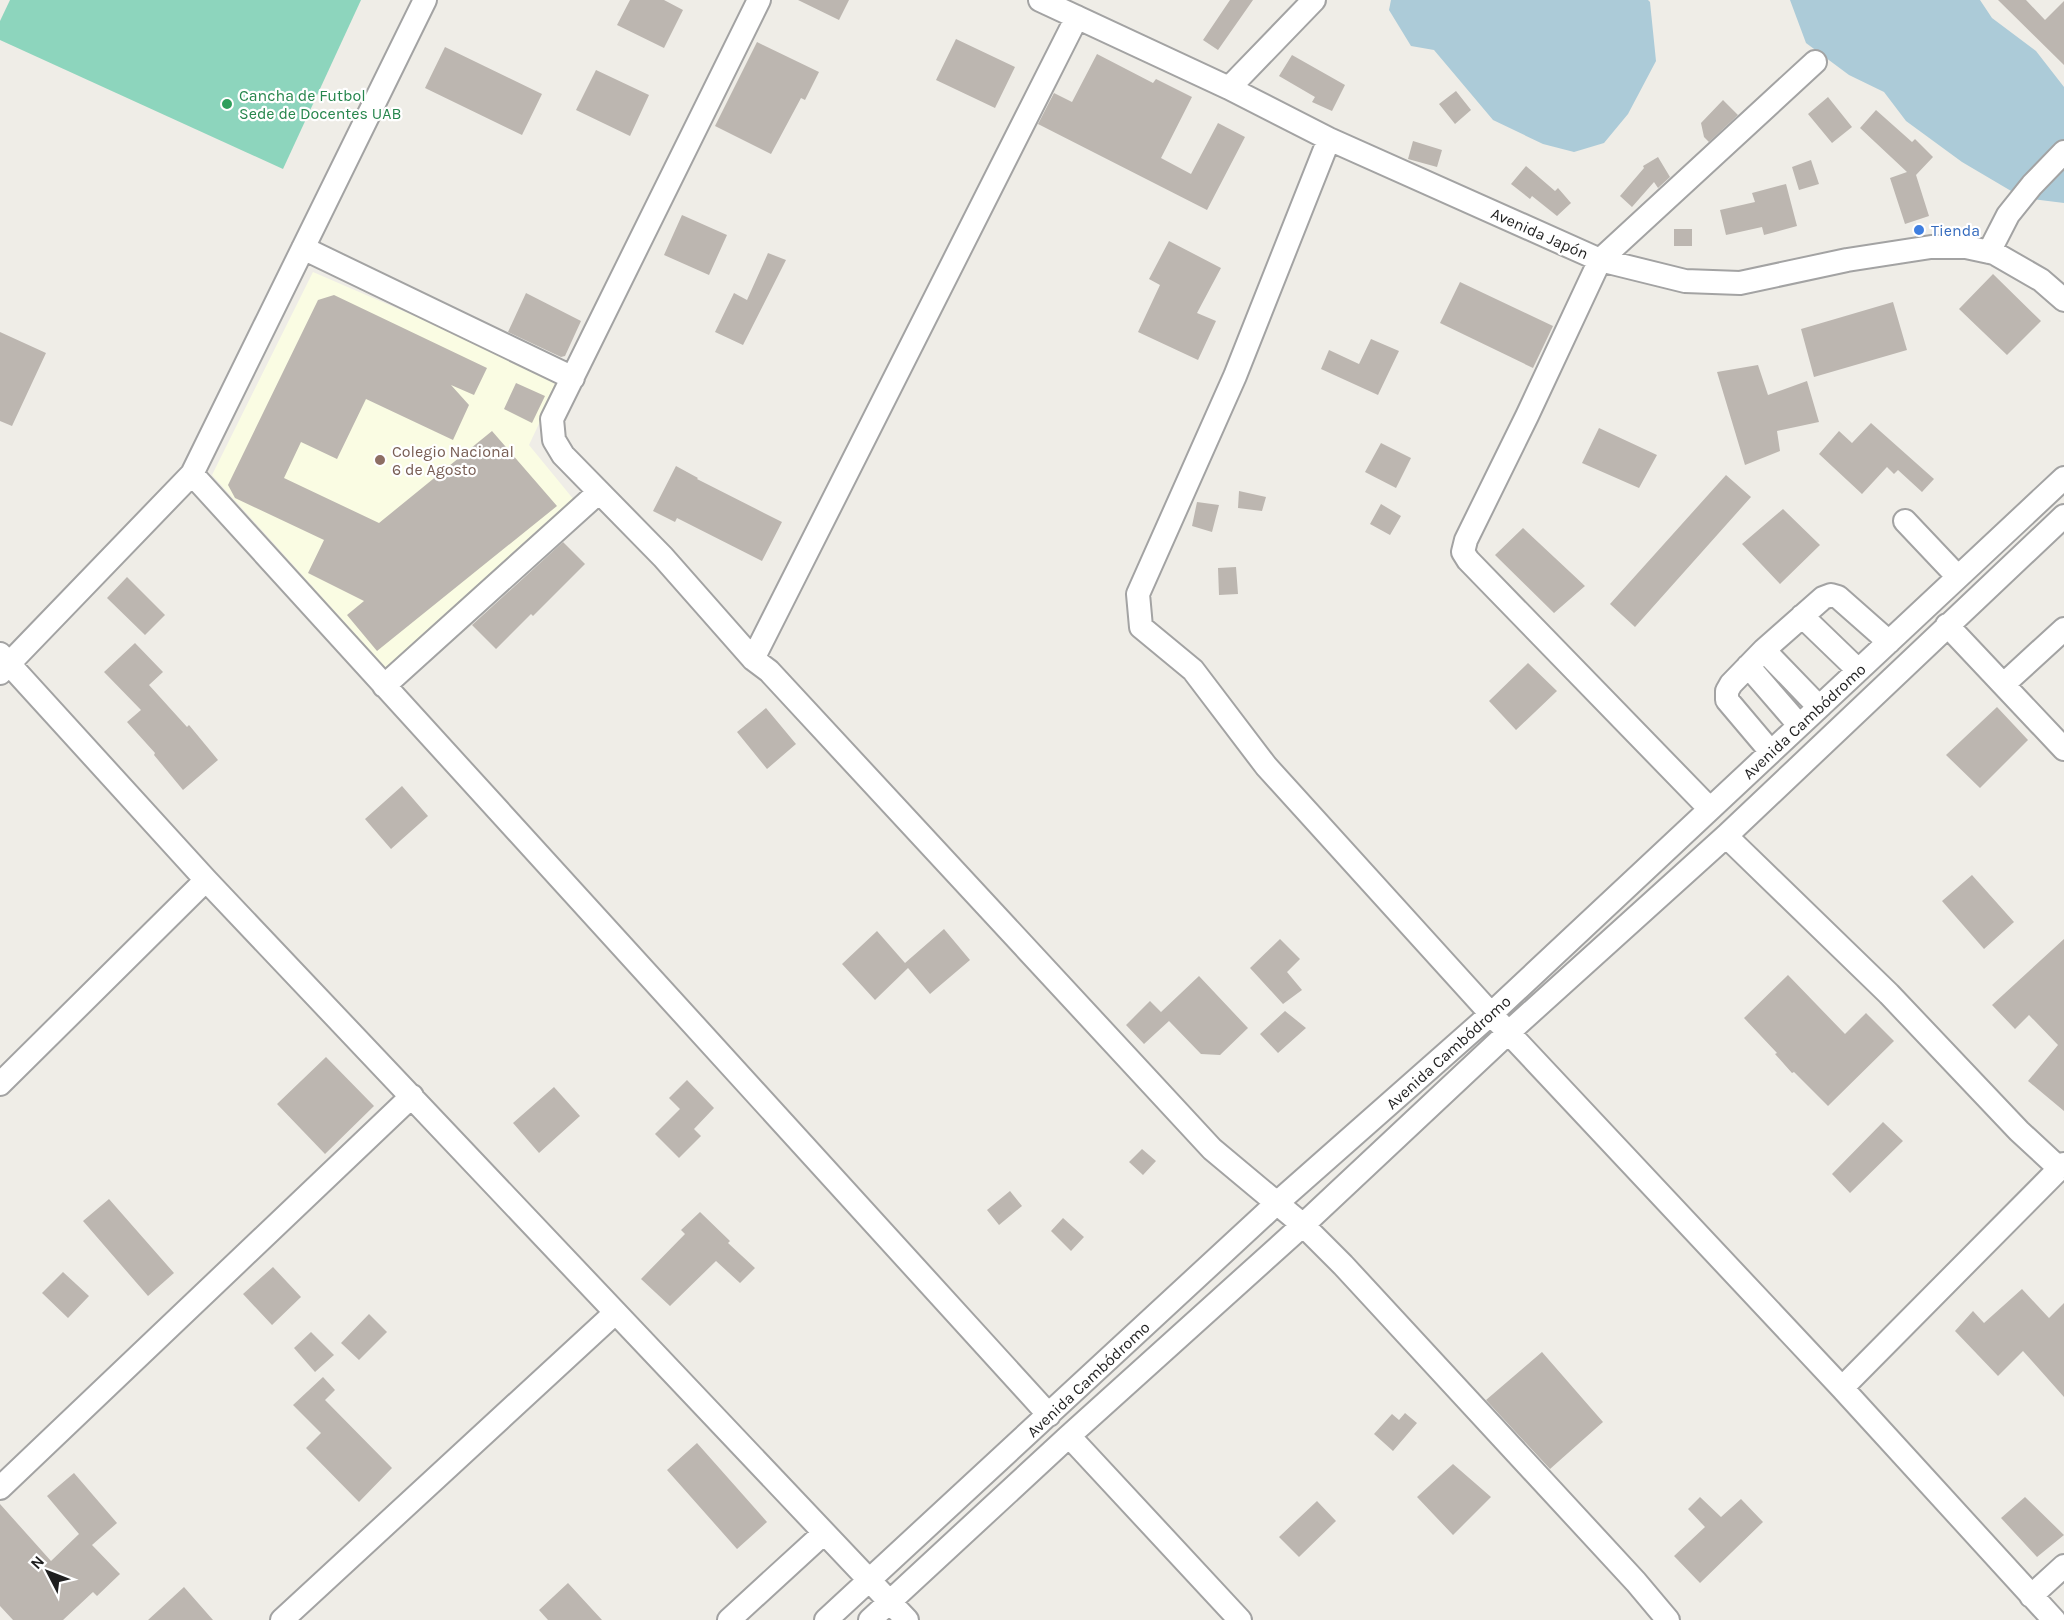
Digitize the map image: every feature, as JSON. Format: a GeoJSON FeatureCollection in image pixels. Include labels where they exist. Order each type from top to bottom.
{"type":"FeatureCollection","features":[{"type":"Feature","properties":{"kind":"street"},"geometry":{"type":"LineString","coordinates":[[424,0],[192,474],[3,664],[907,1620]]}},
{"type":"Feature","properties":{"kind":"street"},"geometry":{"type":"LineString","coordinates":[[759,0],[552,419],[554,440],[563,455],[663,557],[753,658],[769,671],[1212,1149],[1303,1225],[1343,1265],[1589,1531],[1668,1620]]}},
{"type":"Feature","properties":{"kind":"street","name":"Avenida Japón"},"geometry":{"type":"LineString","coordinates":[[1041,0],[1229,88],[1329,139],[1600,260],[1685,281],[1740,283],[1847,260],[1931,248],[1966,247],[1995,253],[2041,280],[2064,300]]}},
{"type":"Feature","properties":{"kind":"street"},"geometry":{"type":"LineString","coordinates":[[1229,88],[1314,0]]}},
{"type":"Feature","properties":{"kind":"street"},"geometry":{"type":"LineString","coordinates":[[753,658],[1077,17]]}},
{"type":"Feature","properties":{"kind":"street"},"geometry":{"type":"LineString","coordinates":[[1710,809],[1468,560],[1463,552],[1466,540],[1600,260],[1815,62]]}},
{"type":"Feature","properties":{"kind":"street"},"geometry":{"type":"LineString","coordinates":[[1329,139],[1235,376],[1138,594],[1141,627],[1193,670],[1266,766],[1491,1014],[1842,1388],[2054,1620]]}},
{"type":"Feature","properties":{"kind":"street"},"geometry":{"type":"LineString","coordinates":[[1989,252],[2008,215],[2032,185],[2064,152]]}},
{"type":"Feature","properties":{"kind":"street"},"geometry":{"type":"LineString","coordinates":[[303,248],[573,378]]}},
{"type":"Feature","properties":{"kind":"street"},"geometry":{"type":"LineString","coordinates":[[192,474],[1049,1415]]}},
{"type":"Feature","properties":{"kind":"street","name":"Avenida Cambódromo"},"geometry":{"type":"LineString","coordinates":[[826,1620],[1277,1203],[1491,1014],[2064,478]]}},
{"type":"Feature","properties":{"kind":"street"},"geometry":{"type":"LineString","coordinates":[[384,686],[598,492]]}},
{"type":"Feature","properties":{"kind":"street","name":"Avenida Cambódromo"},"geometry":{"type":"LineString","coordinates":[[870,1620],[1069,1436],[1303,1225],[1509,1032],[1726,836],[2064,516]]}},
{"type":"Feature","properties":{"kind":"street"},"geometry":{"type":"LineString","coordinates":[[1905,521],[1958,577]]}},
{"type":"Feature","properties":{"kind":"street"},"geometry":{"type":"LineString","coordinates":[[1771,752],[1727,700],[1727,691],[1731,684],[1764,650],[1823,598],[1830,595],[1838,597],[1889,642]]}},
{"type":"Feature","properties":{"kind":"street"},"geometry":{"type":"LineString","coordinates":[[1802,616],[1858,670]]}},
{"type":"Feature","properties":{"kind":"street"},"geometry":{"type":"LineString","coordinates":[[1947,625],[2064,749]]}},
{"type":"Feature","properties":{"kind":"street"},"geometry":{"type":"LineString","coordinates":[[2004,684],[2064,629]]}},
{"type":"Feature","properties":{"kind":"street"},"geometry":{"type":"LineString","coordinates":[[1764,650],[1819,707]]}},
{"type":"Feature","properties":{"kind":"street"},"geometry":{"type":"LineString","coordinates":[[1748,666],[1799,725]]}},
{"type":"Feature","properties":{"kind":"street"},"geometry":{"type":"LineString","coordinates":[[1726,836],[1889,994],[2019,1131],[2062,1166],[1842,1388]]}},
{"type":"Feature","properties":{"kind":"street"},"geometry":{"type":"LineString","coordinates":[[0,1084],[206,880]]}},
{"type":"Feature","properties":{"kind":"street"},"geometry":{"type":"LineString","coordinates":[[0,1488],[412,1096]]}},
{"type":"Feature","properties":{"kind":"street"},"geometry":{"type":"LineString","coordinates":[[282,1620],[615,1313]]}},
{"type":"Feature","properties":{"kind":"street"},"geometry":{"type":"LineString","coordinates":[[1069,1436],[1240,1620]]}},
{"type":"Feature","properties":{"kind":"street"},"geometry":{"type":"LineString","coordinates":[[729,1620],[816,1525]]}},
{"type":"Feature","properties":{"kind":"street"},"geometry":{"type":"LineString","coordinates":[[2031,1596],[2064,1566]]}},
{"type":"Feature","properties":{"kind":"shaded area","name":"Colegio Nacional 6 de Agosto"},"geometry":{"type":"Polygon","coordinates":[[[313,272],[560,379],[529,445],[579,506],[386,668],[212,475],[313,272]]]}},
{"type":"Feature","properties":{"kind":"green space","name":"Cancha de Futbol Sede de Docentes UAB"},"geometry":{"type":"Polygon","coordinates":[[[10,0],[361,0],[283,169],[0,40],[0,21],[10,0]]]}},
{"type":"Feature","properties":{"kind":"water"},"geometry":{"type":"Polygon","coordinates":[[[1391,0],[1648,0],[1656,61],[1628,114],[1604,143],[1574,152],[1543,144],[1493,120],[1434,50],[1411,46],[1389,10],[1391,0]]]}},
{"type":"Feature","properties":{"kind":"water"},"geometry":{"type":"Polygon","coordinates":[[[1790,0],[1980,0],[1992,18],[2036,51],[2064,87],[2064,203],[2023,198],[1962,162],[1906,121],[1884,92],[1849,75],[1806,43],[1790,0]]]}},
{"type":"Feature","properties":{"kind":"building"},"geometry":{"type":"Polygon","coordinates":[[[630,0],[664,0],[683,10],[664,48],[617,25],[630,0]]]}},
{"type":"Feature","properties":{"kind":"building"},"geometry":{"type":"Polygon","coordinates":[[[798,0],[849,0],[839,20],[798,0]]]}},
{"type":"Feature","properties":{"kind":"building"},"geometry":{"type":"Polygon","coordinates":[[[1230,0],[1253,0],[1218,50],[1203,40],[1230,0]]]}},
{"type":"Feature","properties":{"kind":"building"},"geometry":{"type":"Polygon","coordinates":[[[1998,0],[2026,0],[2045,20],[2064,1],[2064,65],[1998,0]]]}},
{"type":"Feature","properties":{"kind":"building"},"geometry":{"type":"Polygon","coordinates":[[[956,39],[1015,67],[995,108],[936,80],[956,39]]]}},
{"type":"Feature","properties":{"kind":"building"},"geometry":{"type":"Polygon","coordinates":[[[757,42],[819,72],[805,100],[801,98],[771,154],[715,126],[757,42]]]}},
{"type":"Feature","properties":{"kind":"building"},"geometry":{"type":"Polygon","coordinates":[[[445,47],[542,94],[522,135],[425,88],[445,47]]]}},
{"type":"Feature","properties":{"kind":"building"},"geometry":{"type":"Polygon","coordinates":[[[1097,54],[1153,83],[1156,79],[1192,97],[1161,158],[1191,174],[1218,123],[1245,137],[1207,210],[1038,124],[1054,93],[1072,102],[1097,54]]]}},
{"type":"Feature","properties":{"kind":"building"},"geometry":{"type":"Polygon","coordinates":[[[1292,55],[1345,85],[1332,111],[1312,102],[1315,97],[1279,76],[1292,55]]]}},
{"type":"Feature","properties":{"kind":"building"},"geometry":{"type":"Polygon","coordinates":[[[596,70],[649,95],[630,136],[576,110],[596,70]]]}},
{"type":"Feature","properties":{"kind":"building"},"geometry":{"type":"Polygon","coordinates":[[[1456,91],[1471,110],[1455,124],[1439,104],[1456,91]]]}},
{"type":"Feature","properties":{"kind":"building"},"geometry":{"type":"Polygon","coordinates":[[[1828,97],[1852,127],[1832,143],[1808,114],[1828,97]]]}},
{"type":"Feature","properties":{"kind":"building"},"geometry":{"type":"Polygon","coordinates":[[[1723,100],[1738,115],[1709,142],[1704,137],[1701,123],[1723,100]]]}},
{"type":"Feature","properties":{"kind":"building"},"geometry":{"type":"Polygon","coordinates":[[[1876,110],[1912,142],[1915,139],[1933,157],[1916,175],[1929,216],[1905,224],[1890,178],[1907,172],[1860,128],[1876,110]]]}},
{"type":"Feature","properties":{"kind":"building"},"geometry":{"type":"Polygon","coordinates":[[[1413,141],[1442,150],[1437,167],[1408,159],[1413,141]]]}},
{"type":"Feature","properties":{"kind":"building"},"geometry":{"type":"Polygon","coordinates":[[[1658,157],[1670,177],[1658,188],[1654,182],[1632,207],[1620,196],[1644,168],[1643,166],[1658,157]]]}},
{"type":"Feature","properties":{"kind":"building"},"geometry":{"type":"Polygon","coordinates":[[[1811,160],[1819,184],[1799,190],[1792,167],[1811,160]]]}},
{"type":"Feature","properties":{"kind":"building"},"geometry":{"type":"Polygon","coordinates":[[[1526,166],[1555,191],[1558,188],[1571,203],[1557,216],[1532,196],[1530,199],[1511,184],[1526,166]]]}},
{"type":"Feature","properties":{"kind":"building"},"geometry":{"type":"Polygon","coordinates":[[[1786,184],[1797,226],[1764,235],[1762,227],[1726,235],[1720,210],[1755,202],[1752,193],[1786,184]]]}},
{"type":"Feature","properties":{"kind":"building"},"geometry":{"type":"Polygon","coordinates":[[[682,215],[727,235],[709,275],[664,255],[682,215]]]}},
{"type":"Feature","properties":{"kind":"building"},"geometry":{"type":"Polygon","coordinates":[[[1674,229],[1692,229],[1692,246],[1674,246],[1674,229]]]}},
{"type":"Feature","properties":{"kind":"building"},"geometry":{"type":"Polygon","coordinates":[[[1169,241],[1221,268],[1197,313],[1216,321],[1198,360],[1138,332],[1160,285],[1149,279],[1169,241]]]}},
{"type":"Feature","properties":{"kind":"building"},"geometry":{"type":"Polygon","coordinates":[[[768,253],[786,260],[743,345],[715,332],[734,293],[747,300],[768,253]]]}},
{"type":"Feature","properties":{"kind":"building"},"geometry":{"type":"Polygon","coordinates":[[[1993,274],[2041,321],[2007,355],[1959,309],[1993,274]]]}},
{"type":"Feature","properties":{"kind":"building"},"geometry":{"type":"Polygon","coordinates":[[[1460,282],[1553,326],[1533,368],[1440,323],[1460,282]]]}},
{"type":"Feature","properties":{"kind":"building"},"geometry":{"type":"Polygon","coordinates":[[[526,293],[581,321],[565,356],[561,357],[508,332],[526,293]]]}},
{"type":"Feature","properties":{"kind":"building","name":"Colegio Nacional 6 de Agosto"},"geometry":{"type":"Polygon","coordinates":[[[334,295],[487,368],[474,395],[451,385],[469,405],[453,440],[366,399],[337,459],[301,442],[284,478],[379,523],[492,431],[557,506],[377,651],[347,615],[364,601],[308,573],[324,540],[235,498],[228,485],[318,300],[334,295]]]}},
{"type":"Feature","properties":{"kind":"building"},"geometry":{"type":"Polygon","coordinates":[[[1893,302],[1907,350],[1814,377],[1801,329],[1893,302]]]}},
{"type":"Feature","properties":{"kind":"building"},"geometry":{"type":"Polygon","coordinates":[[[0,332],[46,353],[12,426],[0,421],[0,332]]]}},
{"type":"Feature","properties":{"kind":"building"},"geometry":{"type":"Polygon","coordinates":[[[1371,339],[1399,351],[1378,395],[1321,369],[1329,350],[1359,364],[1371,339]]]}},
{"type":"Feature","properties":{"kind":"building"},"geometry":{"type":"Polygon","coordinates":[[[1758,365],[1768,395],[1807,381],[1819,422],[1777,431],[1780,451],[1745,465],[1717,372],[1758,365]]]}},
{"type":"Feature","properties":{"kind":"building"},"geometry":{"type":"Polygon","coordinates":[[[516,383],[545,396],[532,423],[504,409],[516,383]]]}},
{"type":"Feature","properties":{"kind":"building"},"geometry":{"type":"Polygon","coordinates":[[[1871,423],[1934,479],[1922,492],[1898,470],[1894,474],[1887,467],[1862,494],[1819,454],[1839,431],[1852,443],[1871,423]]]}},
{"type":"Feature","properties":{"kind":"building"},"geometry":{"type":"Polygon","coordinates":[[[1599,428],[1657,455],[1639,488],[1582,463],[1599,428]]]}},
{"type":"Feature","properties":{"kind":"building"},"geometry":{"type":"Polygon","coordinates":[[[1381,443],[1411,458],[1396,488],[1365,472],[1381,443]]]}},
{"type":"Feature","properties":{"kind":"building"},"geometry":{"type":"Polygon","coordinates":[[[676,466],[782,522],[762,561],[677,518],[675,522],[653,511],[676,466]]]}},
{"type":"Feature","properties":{"kind":"building"},"geometry":{"type":"Polygon","coordinates":[[[1726,475],[1751,497],[1635,627],[1610,604],[1726,475]]]}},
{"type":"Feature","properties":{"kind":"building"},"geometry":{"type":"Polygon","coordinates":[[[1239,491],[1266,497],[1262,511],[1238,508],[1239,491]]]}},
{"type":"Feature","properties":{"kind":"building"},"geometry":{"type":"Polygon","coordinates":[[[1197,502],[1219,505],[1212,532],[1192,526],[1197,502]]]}},
{"type":"Feature","properties":{"kind":"building"},"geometry":{"type":"Polygon","coordinates":[[[1381,504],[1401,516],[1390,535],[1370,524],[1381,504]]]}},
{"type":"Feature","properties":{"kind":"building"},"geometry":{"type":"Polygon","coordinates":[[[1783,509],[1820,545],[1780,584],[1742,544],[1783,509]]]}},
{"type":"Feature","properties":{"kind":"building"},"geometry":{"type":"Polygon","coordinates":[[[1523,528],[1585,586],[1554,613],[1495,555],[1523,528]]]}},
{"type":"Feature","properties":{"kind":"building"},"geometry":{"type":"Polygon","coordinates":[[[563,542],[585,564],[496,649],[472,625],[563,542]]]}},
{"type":"Feature","properties":{"kind":"building"},"geometry":{"type":"Polygon","coordinates":[[[1236,567],[1238,594],[1219,595],[1218,568],[1236,567]]]}},
{"type":"Feature","properties":{"kind":"building"},"geometry":{"type":"Polygon","coordinates":[[[127,577],[165,615],[145,635],[107,598],[127,577]]]}},
{"type":"Feature","properties":{"kind":"building"},"geometry":{"type":"Polygon","coordinates":[[[135,643],[163,672],[149,685],[187,727],[189,725],[218,760],[183,790],[154,755],[155,753],[127,722],[141,710],[104,672],[135,643]]]}},
{"type":"Feature","properties":{"kind":"building"},"geometry":{"type":"Polygon","coordinates":[[[1528,663],[1557,691],[1516,730],[1489,701],[1528,663]]]}},
{"type":"Feature","properties":{"kind":"building"},"geometry":{"type":"Polygon","coordinates":[[[1997,707],[2028,740],[1980,788],[1946,755],[1997,707]]]}},
{"type":"Feature","properties":{"kind":"building"},"geometry":{"type":"Polygon","coordinates":[[[766,708],[796,744],[767,769],[737,732],[766,708]]]}},
{"type":"Feature","properties":{"kind":"building"},"geometry":{"type":"Polygon","coordinates":[[[402,786],[428,816],[391,849],[365,819],[402,786]]]}},
{"type":"Feature","properties":{"kind":"building"},"geometry":{"type":"Polygon","coordinates":[[[1972,875],[2014,922],[1984,949],[1942,901],[1972,875]]]}},
{"type":"Feature","properties":{"kind":"building"},"geometry":{"type":"Polygon","coordinates":[[[944,929],[970,960],[930,994],[908,968],[875,1000],[842,964],[877,931],[905,963],[944,929]]]}},
{"type":"Feature","properties":{"kind":"building"},"geometry":{"type":"Polygon","coordinates":[[[1280,939],[1300,959],[1287,972],[1302,990],[1283,1004],[1250,968],[1280,939]]]}},
{"type":"Feature","properties":{"kind":"building"},"geometry":{"type":"Polygon","coordinates":[[[2064,939],[2064,1111],[2028,1081],[2058,1045],[2029,1015],[2015,1029],[1992,1005],[2064,939]]]}},
{"type":"Feature","properties":{"kind":"building"},"geometry":{"type":"Polygon","coordinates":[[[1788,975],[1845,1034],[1866,1013],[1894,1041],[1828,1106],[1794,1072],[1792,1073],[1775,1054],[1777,1053],[1744,1018],[1788,975]]]}},
{"type":"Feature","properties":{"kind":"building"},"geometry":{"type":"Polygon","coordinates":[[[1199,976],[1248,1028],[1220,1055],[1201,1054],[1169,1021],[1144,1044],[1126,1025],[1150,1001],[1161,1012],[1199,976]]]}},
{"type":"Feature","properties":{"kind":"building"},"geometry":{"type":"Polygon","coordinates":[[[1285,1011],[1306,1028],[1278,1053],[1260,1034],[1285,1011]]]}},
{"type":"Feature","properties":{"kind":"building"},"geometry":{"type":"Polygon","coordinates":[[[326,1057],[374,1106],[325,1154],[277,1104],[326,1057]]]}},
{"type":"Feature","properties":{"kind":"building"},"geometry":{"type":"Polygon","coordinates":[[[687,1080],[714,1108],[694,1129],[701,1136],[679,1158],[655,1134],[680,1109],[669,1098],[687,1080]]]}},
{"type":"Feature","properties":{"kind":"building"},"geometry":{"type":"Polygon","coordinates":[[[554,1087],[580,1116],[539,1153],[513,1123],[554,1087]]]}},
{"type":"Feature","properties":{"kind":"building"},"geometry":{"type":"Polygon","coordinates":[[[1883,1122],[1903,1141],[1850,1193],[1832,1174],[1883,1122]]]}},
{"type":"Feature","properties":{"kind":"building"},"geometry":{"type":"Polygon","coordinates":[[[1142,1149],[1156,1161],[1143,1175],[1129,1162],[1142,1149]]]}},
{"type":"Feature","properties":{"kind":"building"},"geometry":{"type":"Polygon","coordinates":[[[1010,1191],[1022,1206],[999,1225],[987,1210],[1010,1191]]]}},
{"type":"Feature","properties":{"kind":"building"},"geometry":{"type":"Polygon","coordinates":[[[109,1199],[174,1273],[148,1296],[83,1221],[109,1199]]]}},
{"type":"Feature","properties":{"kind":"building"},"geometry":{"type":"Polygon","coordinates":[[[700,1212],[755,1268],[740,1283],[716,1261],[670,1306],[641,1279],[685,1234],[681,1230],[700,1212]]]}},
{"type":"Feature","properties":{"kind":"building"},"geometry":{"type":"Polygon","coordinates":[[[1063,1218],[1084,1237],[1071,1251],[1051,1231],[1063,1218]]]}},
{"type":"Feature","properties":{"kind":"building"},"geometry":{"type":"Polygon","coordinates":[[[273,1267],[301,1297],[272,1325],[243,1294],[273,1267]]]}},
{"type":"Feature","properties":{"kind":"building"},"geometry":{"type":"Polygon","coordinates":[[[63,1272],[89,1296],[68,1318],[42,1293],[63,1272]]]}},
{"type":"Feature","properties":{"kind":"building"},"geometry":{"type":"Polygon","coordinates":[[[2022,1289],[2049,1318],[2064,1303],[2064,1397],[2023,1351],[1998,1376],[1955,1331],[1973,1311],[1984,1323],[2022,1289]]]}},
{"type":"Feature","properties":{"kind":"building"},"geometry":{"type":"Polygon","coordinates":[[[369,1314],[387,1332],[359,1360],[341,1343],[369,1314]]]}},
{"type":"Feature","properties":{"kind":"building"},"geometry":{"type":"Polygon","coordinates":[[[311,1332],[334,1355],[315,1372],[294,1348],[311,1332]]]}},
{"type":"Feature","properties":{"kind":"building"},"geometry":{"type":"Polygon","coordinates":[[[1542,1352],[1603,1422],[1550,1469],[1486,1400],[1542,1352]]]}},
{"type":"Feature","properties":{"kind":"building"},"geometry":{"type":"Polygon","coordinates":[[[323,1377],[335,1390],[325,1400],[392,1468],[359,1502],[306,1448],[321,1433],[293,1405],[323,1377]]]}},
{"type":"Feature","properties":{"kind":"building"},"geometry":{"type":"Polygon","coordinates":[[[1405,1413],[1417,1423],[1393,1451],[1374,1434],[1392,1414],[1399,1420],[1405,1413]]]}},
{"type":"Feature","properties":{"kind":"building"},"geometry":{"type":"Polygon","coordinates":[[[697,1443],[767,1522],[737,1549],[667,1470],[697,1443]]]}},
{"type":"Feature","properties":{"kind":"building"},"geometry":{"type":"Polygon","coordinates":[[[1453,1464],[1491,1497],[1453,1535],[1417,1497],[1453,1464]]]}},
{"type":"Feature","properties":{"kind":"building"},"geometry":{"type":"Polygon","coordinates":[[[74,1473],[117,1523],[92,1545],[120,1574],[97,1596],[93,1592],[63,1620],[13,1620],[0,1606],[0,1504],[51,1561],[79,1534],[47,1496],[74,1473]]]}},
{"type":"Feature","properties":{"kind":"building"},"geometry":{"type":"Polygon","coordinates":[[[1700,1497],[1721,1517],[1741,1499],[1763,1522],[1700,1583],[1674,1556],[1705,1527],[1688,1509],[1700,1497]]]}},
{"type":"Feature","properties":{"kind":"building"},"geometry":{"type":"Polygon","coordinates":[[[2025,1497],[2064,1535],[2037,1557],[2001,1518],[2025,1497]]]}},
{"type":"Feature","properties":{"kind":"building"},"geometry":{"type":"Polygon","coordinates":[[[1317,1501],[1336,1521],[1299,1557],[1279,1537],[1317,1501]]]}},
{"type":"Feature","properties":{"kind":"building"},"geometry":{"type":"Polygon","coordinates":[[[568,1583],[602,1620],[548,1620],[539,1610],[568,1583]]]}},
{"type":"Feature","properties":{"kind":"building"},"geometry":{"type":"Polygon","coordinates":[[[184,1587],[213,1620],[148,1620],[184,1587]]]}},
{"type":"Feature","properties":{"kind":"place","name":"Cancha de Futbol Sede de Docentes UAB"},"geometry":{"type":"Point","coordinates":[227,104]}},
{"type":"Feature","properties":{"kind":"place","name":"Tienda"},"geometry":{"type":"Point","coordinates":[1919,230]}},
{"type":"Feature","properties":{"kind":"place","name":"Colegio Nacional 6 de Agosto"},"geometry":{"type":"Point","coordinates":[380,460]}}]}
